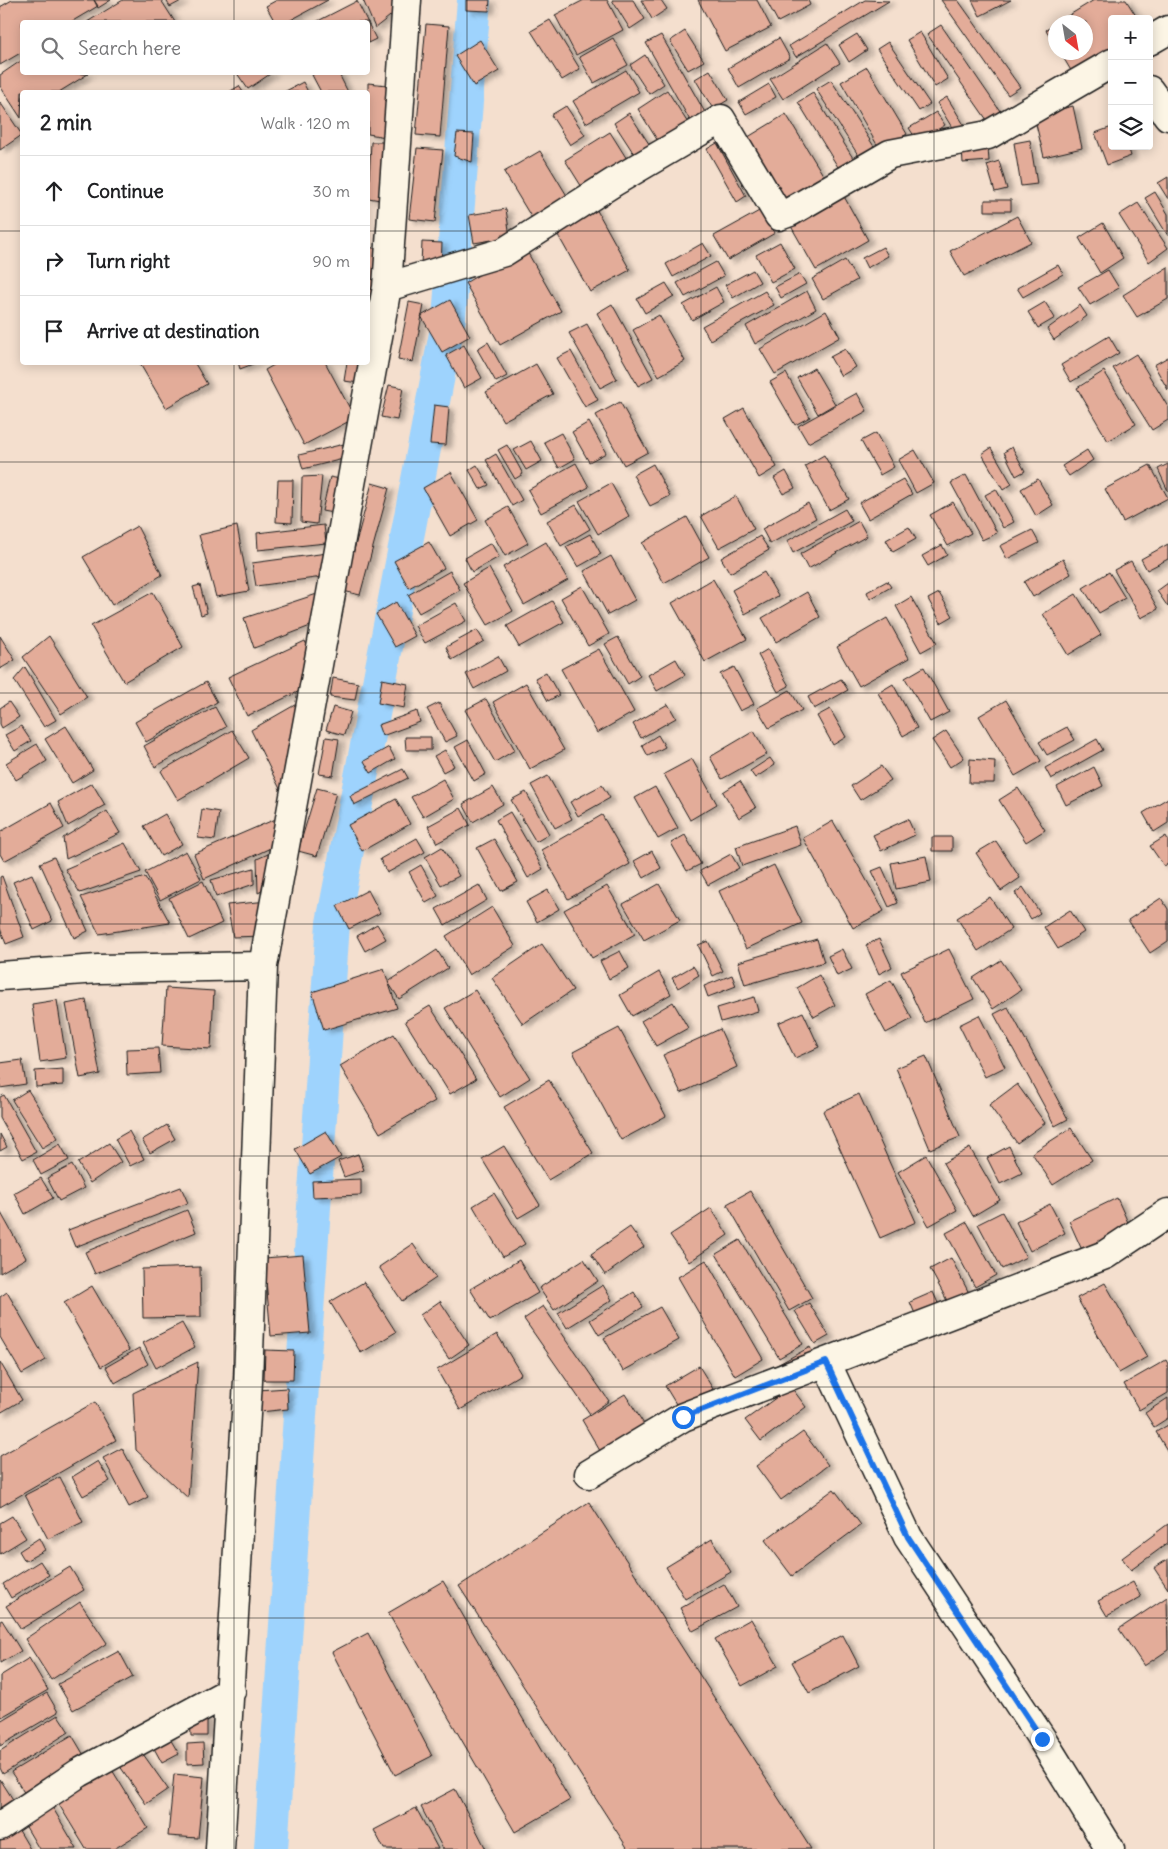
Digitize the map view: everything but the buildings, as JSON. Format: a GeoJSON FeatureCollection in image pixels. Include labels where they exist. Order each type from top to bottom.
{"type":"FeatureCollection","features":[{"type":"Feature","properties":{"kind":"street"},"geometry":{"type":"LineString","coordinates":[[220,1849],[248,1381],[263,966],[387,287],[407,0]]}},
{"type":"Feature","properties":{"kind":"street"},"geometry":{"type":"LineString","coordinates":[[1153,39],[1168,30]]}},
{"type":"Feature","properties":{"kind":"street"},"geometry":{"type":"LineString","coordinates":[[387,287],[504,252],[614,182],[721,120],[779,216],[790,212],[890,154],[988,135],[1108,65]]}},
{"type":"Feature","properties":{"kind":"street"},"geometry":{"type":"LineString","coordinates":[[1153,95],[1168,116]]}},
{"type":"Feature","properties":{"kind":"street"},"geometry":{"type":"LineString","coordinates":[[0,976],[98,969],[263,966]]}},
{"type":"Feature","properties":{"kind":"street"},"geometry":{"type":"LineString","coordinates":[[589,1474],[683,1417],[1105,1255],[1168,1213]]}},
{"type":"Feature","properties":{"kind":"street"},"geometry":{"type":"LineString","coordinates":[[826,1362],[908,1537],[1042,1739],[1110,1849]]}},
{"type":"Feature","properties":{"kind":"street"},"geometry":{"type":"LineString","coordinates":[[0,1826],[79,1773],[230,1691]]}},
{"type":"Feature","properties":{"kind":"waterway"},"geometry":{"type":"LineString","coordinates":[[271,1849],[333,923],[449,318],[474,0]]}},
{"type":"Feature","properties":{"kind":"route"},"geometry":{"type":"LineString","coordinates":[[683,1417],[826,1362],[908,1537],[961,1614],[1042,1739]]}}]}
